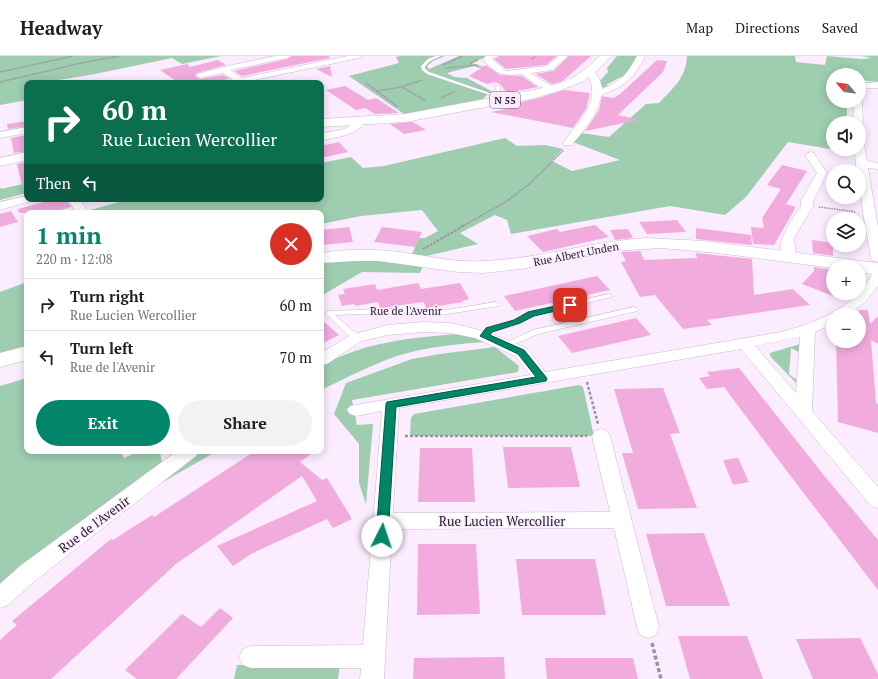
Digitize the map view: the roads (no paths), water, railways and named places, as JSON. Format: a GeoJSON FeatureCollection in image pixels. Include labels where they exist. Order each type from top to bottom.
{"type":"FeatureCollection","features":[{"type":"Feature","properties":{"kind":"main road","name":"N 55"},"geometry":{"type":"LineString","coordinates":[[324,123],[417,116],[553,89],[568,84],[590,71],[606,56]]}},
{"type":"Feature","properties":{"kind":"main road"},"geometry":{"type":"LineString","coordinates":[[0,162],[24,157]]}},
{"type":"Feature","properties":{"kind":"main road","name":"Rue Albert Unden"},"geometry":{"type":"LineString","coordinates":[[324,258],[364,255],[408,259],[449,266],[505,266],[549,260],[596,249],[632,244],[663,243],[694,244],[789,256],[878,270]]}},
{"type":"Feature","properties":{"kind":"main road"},"geometry":{"type":"LineString","coordinates":[[0,360],[24,354]]}},
{"type":"Feature","properties":{"kind":"street"},"geometry":{"type":"LineString","coordinates":[[200,76],[287,56]]}},
{"type":"Feature","properties":{"kind":"street"},"geometry":{"type":"LineString","coordinates":[[224,70],[240,80],[359,56]]}},
{"type":"Feature","properties":{"kind":"street"},"geometry":{"type":"LineString","coordinates":[[491,56],[488,58],[495,66],[501,72],[506,73],[525,72],[549,68],[564,56]]}},
{"type":"Feature","properties":{"kind":"street"},"geometry":{"type":"LineString","coordinates":[[598,94],[622,84],[628,79],[641,56]]}},
{"type":"Feature","properties":{"kind":"street"},"geometry":{"type":"LineString","coordinates":[[567,146],[593,110],[598,94],[599,89],[594,76],[590,71]]}},
{"type":"Feature","properties":{"kind":"street"},"geometry":{"type":"LineString","coordinates":[[525,72],[539,83],[553,89]]}},
{"type":"Feature","properties":{"kind":"street"},"geometry":{"type":"LineString","coordinates":[[866,86],[878,85]]}},
{"type":"Feature","properties":{"kind":"street"},"geometry":{"type":"LineString","coordinates":[[324,136],[349,132],[357,128],[361,121]]}},
{"type":"Feature","properties":{"kind":"street"},"geometry":{"type":"LineString","coordinates":[[0,135],[24,131]]}},
{"type":"Feature","properties":{"kind":"street"},"geometry":{"type":"LineString","coordinates":[[789,256],[788,238],[807,206],[807,201],[822,173],[810,155]]}},
{"type":"Feature","properties":{"kind":"street"},"geometry":{"type":"LineString","coordinates":[[860,156],[861,164]]}},
{"type":"Feature","properties":{"kind":"street"},"geometry":{"type":"LineString","coordinates":[[866,165],[878,166]]}},
{"type":"Feature","properties":{"kind":"street"},"geometry":{"type":"LineString","coordinates":[[866,195],[878,258]]}},
{"type":"Feature","properties":{"kind":"street"},"geometry":{"type":"LineString","coordinates":[[0,206],[24,200]]}},
{"type":"Feature","properties":{"kind":"street"},"geometry":{"type":"LineString","coordinates":[[849,308],[868,292],[878,275]]}},
{"type":"Feature","properties":{"kind":"street"},"geometry":{"type":"LineString","coordinates":[[356,410],[745,344],[808,330],[826,321]]}},
{"type":"Feature","properties":{"kind":"street","name":"Rue de l'Avenir"},"geometry":{"type":"LineString","coordinates":[[324,358],[356,338],[388,330],[423,327],[451,328],[484,336],[508,345],[521,352],[542,379]]}},
{"type":"Feature","properties":{"kind":"street"},"geometry":{"type":"LineString","coordinates":[[803,413],[808,330]]}},
{"type":"Feature","properties":{"kind":"street"},"geometry":{"type":"LineString","coordinates":[[745,344],[878,500]]}},
{"type":"Feature","properties":{"kind":"street"},"geometry":{"type":"LineString","coordinates":[[372,679],[391,404]]}},
{"type":"Feature","properties":{"kind":"street"},"geometry":{"type":"LineString","coordinates":[[601,436],[648,627]]}},
{"type":"Feature","properties":{"kind":"street","name":"Rue de l'Avenir"},"geometry":{"type":"LineString","coordinates":[[0,598],[28,574],[186,454]]}},
{"type":"Feature","properties":{"kind":"street","name":"Rue Lucien Wercollier"},"geometry":{"type":"LineString","coordinates":[[383,521],[622,520]]}},
{"type":"Feature","properties":{"kind":"street"},"geometry":{"type":"LineString","coordinates":[[252,657],[374,656]]}},
{"type":"Feature","properties":{"kind":"lane"},"geometry":{"type":"LineString","coordinates":[[439,56],[429,60],[423,66],[423,69],[428,73],[499,99],[497,86]]}},
{"type":"Feature","properties":{"kind":"lane"},"geometry":{"type":"LineString","coordinates":[[484,336],[489,330],[517,322],[531,314],[610,296]]}},
{"type":"Feature","properties":{"kind":"lane","name":"Rue de l'Avenir"},"geometry":{"type":"LineString","coordinates":[[356,338],[329,313],[417,310],[434,314],[496,304]]}},
{"type":"Feature","properties":{"kind":"lane"},"geometry":{"type":"LineString","coordinates":[[508,345],[536,332],[634,309]]}}]}
